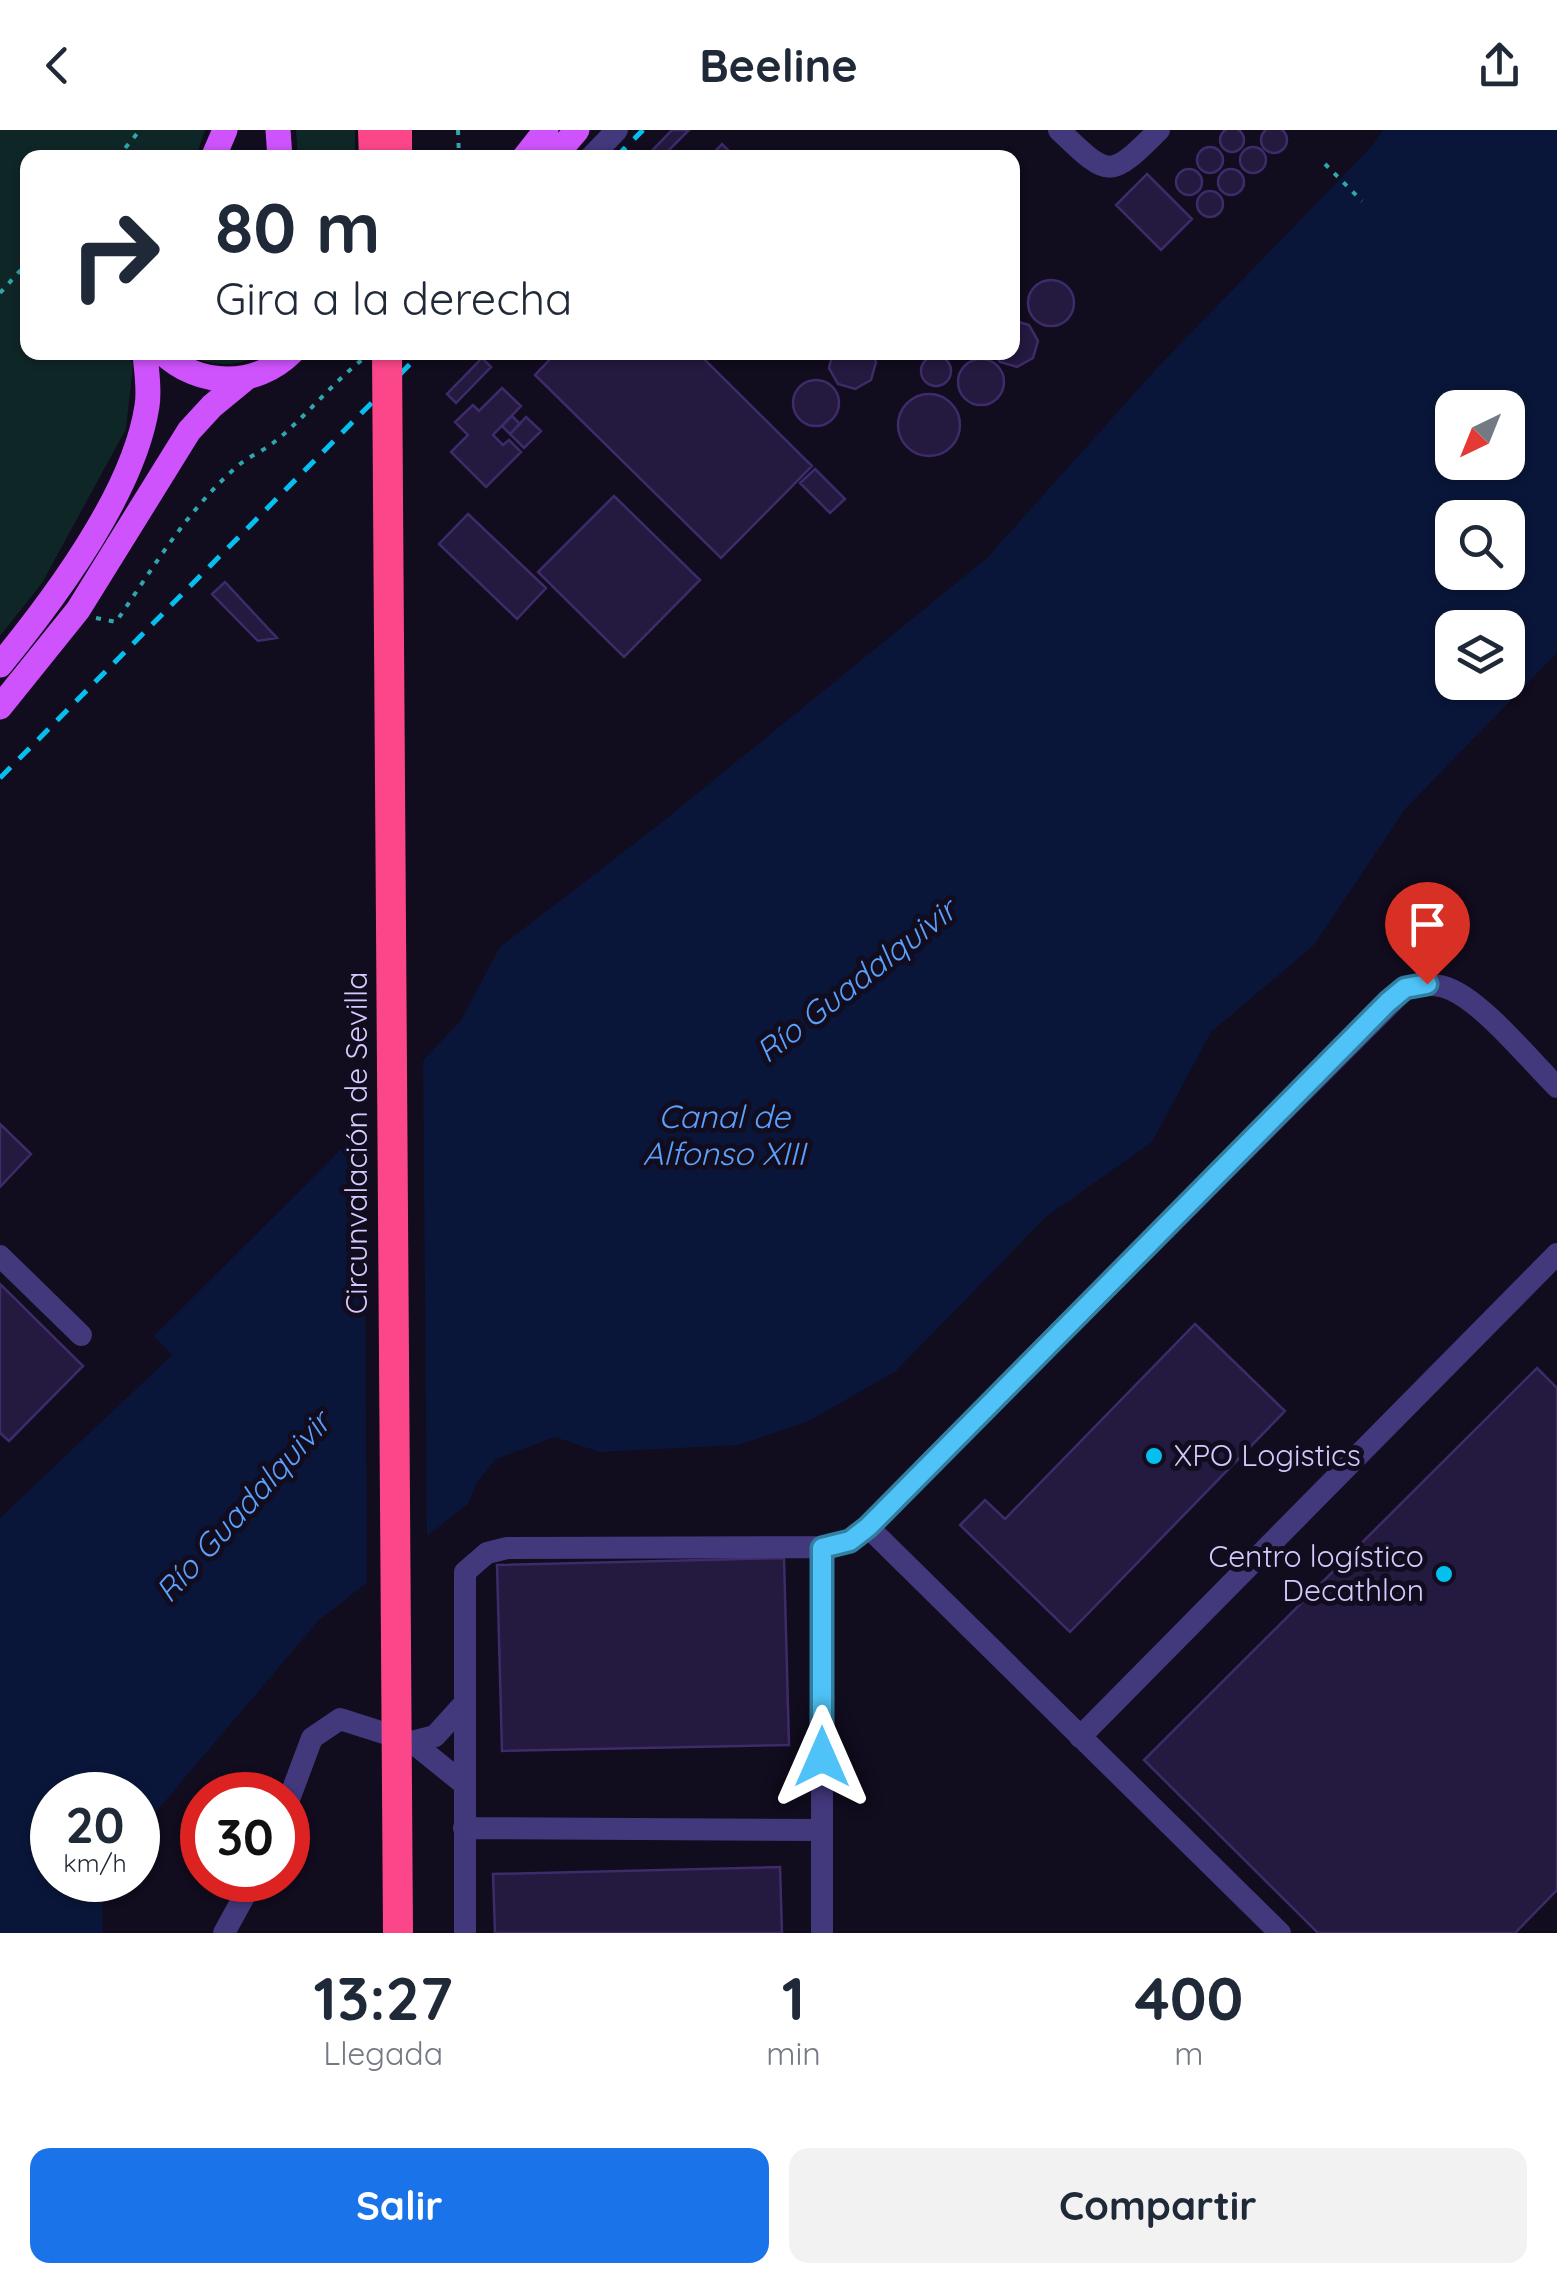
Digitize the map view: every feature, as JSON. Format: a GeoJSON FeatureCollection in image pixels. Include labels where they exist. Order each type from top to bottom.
{"type":"FeatureCollection","features":[{"type":"Feature","properties":{"kind":"highway","name":"Circunvalación de Sevilla"},"geometry":{"type":"LineString","coordinates":[[387,360],[398,1933]]}},
{"type":"Feature","properties":{"kind":"main road"},"geometry":{"type":"LineString","coordinates":[[530,150],[546,130]]}},
{"type":"Feature","properties":{"kind":"main road"},"geometry":{"type":"LineString","coordinates":[[560,150],[577,130]]}},
{"type":"Feature","properties":{"kind":"main road"},"geometry":{"type":"LineString","coordinates":[[0,665],[98,530],[136,452],[148,403],[145,360]]}},
{"type":"Feature","properties":{"kind":"main road"},"geometry":{"type":"LineString","coordinates":[[173,360],[206,377],[246,378]]}},
{"type":"Feature","properties":{"kind":"main road"},"geometry":{"type":"LineString","coordinates":[[0,707],[78,610],[189,432],[212,406],[246,378],[282,360]]}},
{"type":"Feature","properties":{"kind":"street"},"geometry":{"type":"LineString","coordinates":[[597,150],[616,130]]}},
{"type":"Feature","properties":{"kind":"street"},"geometry":{"type":"LineString","coordinates":[[1059,130],[1094,163],[1111,168],[1128,160],[1159,130]]}},
{"type":"Feature","properties":{"kind":"street"},"geometry":{"type":"LineString","coordinates":[[465,1933],[465,1572],[487,1554],[508,1548],[822,1548],[850,1541],[1405,988],[1427,984],[1452,990],[1476,1006],[1557,1087]]}},
{"type":"Feature","properties":{"kind":"street"},"geometry":{"type":"LineString","coordinates":[[1080,1737],[1557,1254]]}},
{"type":"Feature","properties":{"kind":"street"},"geometry":{"type":"LineString","coordinates":[[0,1256],[81,1335]]}},
{"type":"Feature","properties":{"kind":"street"},"geometry":{"type":"LineString","coordinates":[[868,1527],[1280,1933]]}},
{"type":"Feature","properties":{"kind":"street"},"geometry":{"type":"LineString","coordinates":[[822,1548],[822,1933]]}},
{"type":"Feature","properties":{"kind":"street"},"geometry":{"type":"LineString","coordinates":[[412,1742],[435,1736],[464,1704]]}},
{"type":"Feature","properties":{"kind":"street"},"geometry":{"type":"LineString","coordinates":[[299,1772],[312,1738],[340,1719],[412,1742],[464,1784]]}},
{"type":"Feature","properties":{"kind":"street"},"geometry":{"type":"LineString","coordinates":[[464,1828],[822,1830]]}},
{"type":"Feature","properties":{"kind":"street"},"geometry":{"type":"LineString","coordinates":[[224,1933],[240,1902]]}},
{"type":"Feature","properties":{"kind":"path"},"geometry":{"type":"LineString","coordinates":[[124,150],[140,130]]}},
{"type":"Feature","properties":{"kind":"path"},"geometry":{"type":"LineString","coordinates":[[1325,164],[1362,201]]}},
{"type":"Feature","properties":{"kind":"path"},"geometry":{"type":"LineString","coordinates":[[0,293],[20,271]]}},
{"type":"Feature","properties":{"kind":"path"},"geometry":{"type":"LineString","coordinates":[[78,610],[105,622],[116,622],[170,543],[222,482],[242,462],[273,443],[361,360]]}},
{"type":"Feature","properties":{"kind":"green space"},"geometry":{"type":"Polygon","coordinates":[[[0,130],[205,130],[198,150],[20,150],[20,360],[131,360],[133,365],[126,429],[42,583],[0,636],[0,130]]]}},
{"type":"Feature","properties":{"kind":"green space"},"geometry":{"type":"Polygon","coordinates":[[[296,130],[355,130],[355,150],[297,150],[296,130]]]}},
{"type":"Feature","properties":{"kind":"green space"},"geometry":{"type":"Polygon","coordinates":[[[202,360],[249,360],[226,364],[202,360]]]}},
{"type":"Feature","properties":{"kind":"water","name":"Canal de Alfonso XIII"},"geometry":{"type":"Polygon","coordinates":[[[1383,130],[1557,130],[1557,653],[1525,686],[1525,610],[1435,610],[1435,700],[1511,700],[1405,809],[1314,945],[1211,1032],[1152,1142],[1046,1217],[896,1371],[809,1421],[739,1445],[600,1452],[555,1437],[496,1459],[477,1482],[468,1504],[318,1621],[190,1772],[180,1772],[180,1784],[160,1807],[160,1772],[30,1772],[30,1902],[102,1902],[103,1933],[0,1933],[0,1518],[172,1355],[154,1336],[324,1167],[461,1020],[500,947],[656,827],[987,558],[1157,368],[1372,146],[1383,130]]]}},
{"type":"Feature","properties":{"kind":"pier"},"geometry":{"type":"Polygon","coordinates":[[[423,1054],[427,1542],[367,1589],[364,1117],[423,1054]]]}},
{"type":"Feature","properties":{"kind":"building"},"geometry":{"type":"Polygon","coordinates":[[[1274,127],[1283,131],[1287,140],[1283,149],[1274,153],[1265,149],[1261,140],[1265,131],[1274,127]]]}},
{"type":"Feature","properties":{"kind":"building"},"geometry":{"type":"Polygon","coordinates":[[[1232,128],[1241,131],[1241,149],[1232,152],[1223,149],[1220,140],[1223,131],[1232,128]]]}},
{"type":"Feature","properties":{"kind":"building"},"geometry":{"type":"Polygon","coordinates":[[[672,130],[689,130],[669,150],[653,150],[672,130]]]}},
{"type":"Feature","properties":{"kind":"building"},"geometry":{"type":"Polygon","coordinates":[[[1210,147],[1219,151],[1223,160],[1219,169],[1210,173],[1201,169],[1197,160],[1201,151],[1210,147]]]}},
{"type":"Feature","properties":{"kind":"building"},"geometry":{"type":"Polygon","coordinates":[[[1253,147],[1262,151],[1266,160],[1262,169],[1253,173],[1244,169],[1240,160],[1244,151],[1253,147]]]}},
{"type":"Feature","properties":{"kind":"building"},"geometry":{"type":"Polygon","coordinates":[[[1189,169],[1198,173],[1202,182],[1198,191],[1189,195],[1180,191],[1176,182],[1180,173],[1189,169]]]}},
{"type":"Feature","properties":{"kind":"building"},"geometry":{"type":"Polygon","coordinates":[[[1231,169],[1240,173],[1244,182],[1240,191],[1231,195],[1222,191],[1218,182],[1222,173],[1231,169]]]}},
{"type":"Feature","properties":{"kind":"building"},"geometry":{"type":"Polygon","coordinates":[[[1147,174],[1192,219],[1161,250],[1116,205],[1147,174]]]}},
{"type":"Feature","properties":{"kind":"building"},"geometry":{"type":"Polygon","coordinates":[[[1210,191],[1219,195],[1223,204],[1219,213],[1210,217],[1201,213],[1197,204],[1201,195],[1210,191]]]}},
{"type":"Feature","properties":{"kind":"building"},"geometry":{"type":"Polygon","coordinates":[[[1051,280],[1068,286],[1074,303],[1068,320],[1051,326],[1034,320],[1028,303],[1034,286],[1051,280]]]}},
{"type":"Feature","properties":{"kind":"building"},"geometry":{"type":"Polygon","coordinates":[[[1020,322],[1029,325],[1038,341],[1033,358],[1017,367],[1000,362],[1020,360],[1020,322]]]}},
{"type":"Feature","properties":{"kind":"building"},"geometry":{"type":"Polygon","coordinates":[[[480,360],[491,367],[456,403],[447,394],[480,360]]]}},
{"type":"Feature","properties":{"kind":"building"},"geometry":{"type":"Polygon","coordinates":[[[549,360],[705,360],[812,466],[721,558],[535,375],[549,360]]]}},
{"type":"Feature","properties":{"kind":"building"},"geometry":{"type":"Polygon","coordinates":[[[831,360],[876,362],[871,380],[855,389],[838,384],[829,368],[831,360]]]}},
{"type":"Feature","properties":{"kind":"building"},"geometry":{"type":"Polygon","coordinates":[[[927,360],[945,360],[950,365],[950,377],[942,385],[930,385],[922,377],[922,365],[927,360]]]}},
{"type":"Feature","properties":{"kind":"building"},"geometry":{"type":"Polygon","coordinates":[[[972,360],[990,360],[1003,373],[1003,391],[990,404],[972,404],[959,391],[959,373],[972,360]]]}},
{"type":"Feature","properties":{"kind":"building"},"geometry":{"type":"Polygon","coordinates":[[[816,380],[833,386],[839,403],[833,420],[816,426],[799,420],[793,403],[799,386],[816,380]]]}},
{"type":"Feature","properties":{"kind":"building"},"geometry":{"type":"Polygon","coordinates":[[[502,388],[521,406],[493,435],[503,445],[509,440],[521,452],[486,487],[451,452],[468,435],[455,422],[473,405],[479,411],[502,388]]]}},
{"type":"Feature","properties":{"kind":"building"},"geometry":{"type":"Polygon","coordinates":[[[929,394],[951,403],[960,425],[951,447],[929,456],[907,447],[898,425],[907,403],[929,394]]]}},
{"type":"Feature","properties":{"kind":"building"},"geometry":{"type":"Polygon","coordinates":[[[512,416],[520,424],[510,434],[502,426],[512,416]]]}},
{"type":"Feature","properties":{"kind":"building"},"geometry":{"type":"Polygon","coordinates":[[[526,417],[541,431],[524,448],[510,434],[526,417]]]}},
{"type":"Feature","properties":{"kind":"building"},"geometry":{"type":"Polygon","coordinates":[[[815,469],[845,499],[830,513],[800,483],[815,469]]]}},
{"type":"Feature","properties":{"kind":"building"},"geometry":{"type":"Polygon","coordinates":[[[614,496],[700,580],[624,657],[538,572],[614,496]]]}},
{"type":"Feature","properties":{"kind":"building"},"geometry":{"type":"Polygon","coordinates":[[[468,514],[546,588],[517,619],[439,544],[468,514]]]}},
{"type":"Feature","properties":{"kind":"building"},"geometry":{"type":"Polygon","coordinates":[[[225,582],[277,638],[258,641],[212,594],[225,582]]]}},
{"type":"Feature","properties":{"kind":"building"},"geometry":{"type":"Polygon","coordinates":[[[0,1124],[31,1154],[0,1187],[0,1124]]]}},
{"type":"Feature","properties":{"kind":"building"},"geometry":{"type":"Polygon","coordinates":[[[0,1284],[83,1366],[9,1441],[0,1433],[0,1284]]]}},
{"type":"Feature","properties":{"kind":"building","name":"XPO Logistics"},"geometry":{"type":"Polygon","coordinates":[[[1195,1324],[1285,1411],[1070,1632],[960,1525],[985,1500],[1005,1519],[1195,1324]]]}},
{"type":"Feature","properties":{"kind":"building","name":"Centro logístico Decathlon"},"geometry":{"type":"Polygon","coordinates":[[[1537,1368],[1557,1388],[1557,1890],[1515,1933],[1318,1933],[1144,1760],[1537,1368]]]}},
{"type":"Feature","properties":{"kind":"building"},"geometry":{"type":"Polygon","coordinates":[[[784,1558],[789,1745],[502,1751],[497,1565],[784,1558]]]}},
{"type":"Feature","properties":{"kind":"building"},"geometry":{"type":"Polygon","coordinates":[[[780,1867],[782,1933],[495,1933],[493,1874],[780,1867]]]}},
{"type":"Feature","properties":{"kind":"railway"},"geometry":{"type":"LineString","coordinates":[[623,150],[643,130]]}},
{"type":"Feature","properties":{"kind":"railway"},"geometry":{"type":"LineString","coordinates":[[0,778],[414,360]]}},
{"type":"Feature","properties":{"kind":"place","name":"XPO Logistics"},"geometry":{"type":"Point","coordinates":[1154,1456]}},
{"type":"Feature","properties":{"kind":"place","name":"Centro logístico Decathlon"},"geometry":{"type":"Point","coordinates":[1444,1574]}},
{"type":"Feature","properties":{"kind":"route"},"geometry":{"type":"LineString","coordinates":[[822,1757],[822,1548],[850,1541],[868,1527],[1388,1002],[1405,988],[1427,984]]}},
{"type":"Feature","properties":{"kind":"water label","name":"Río Guadalquivir"},"geometry":{"type":"Point","coordinates":[856,981]}},
{"type":"Feature","properties":{"kind":"water label","name":"Río Guadalquivir"},"geometry":{"type":"Point","coordinates":[243,1507]}}]}
